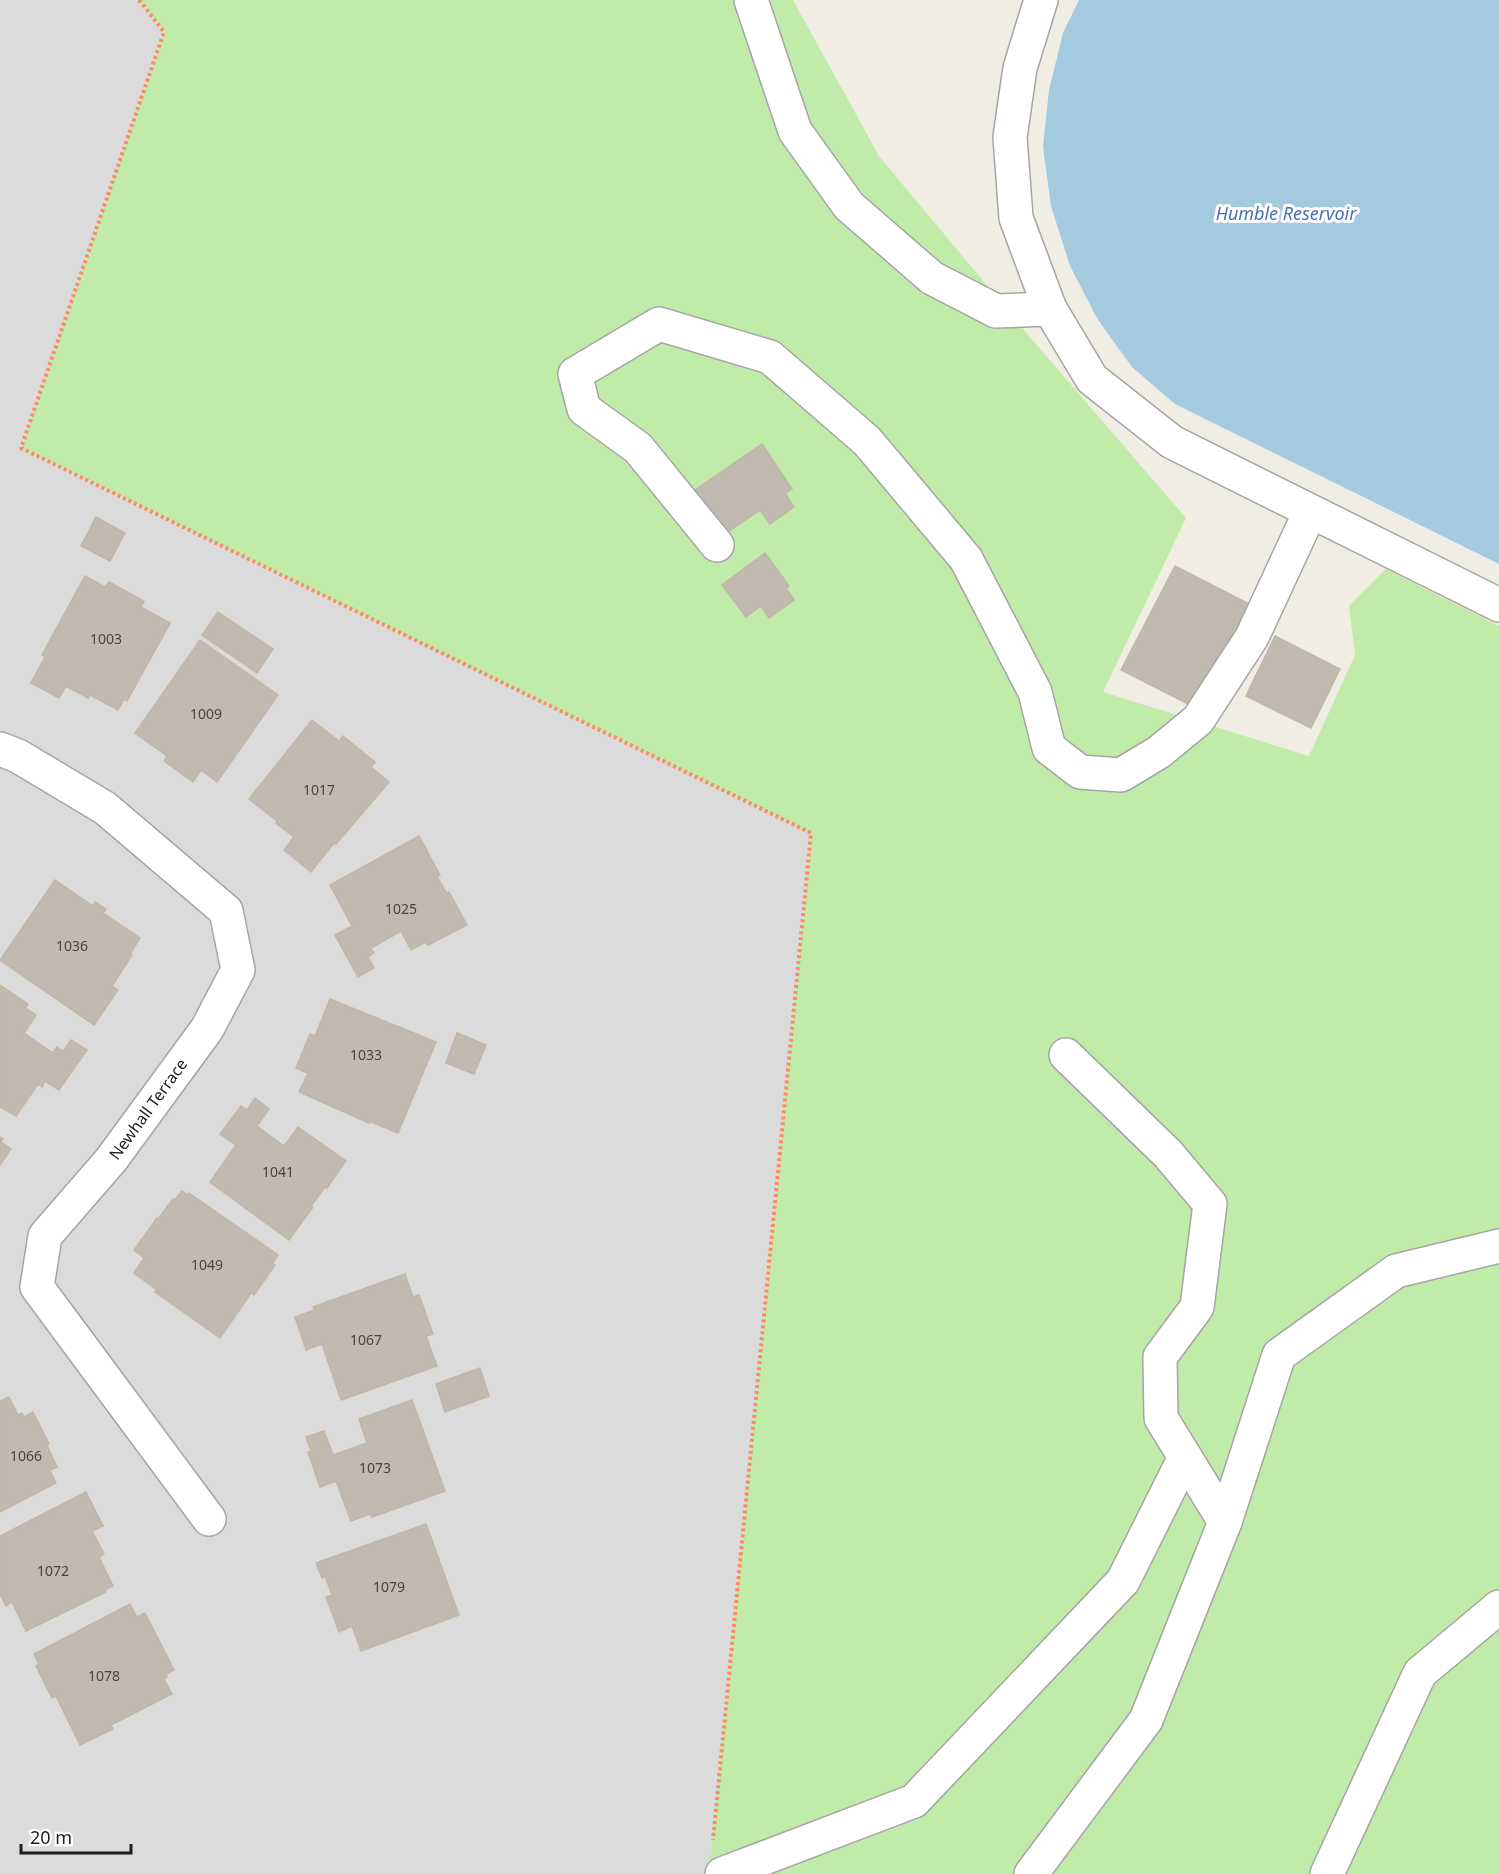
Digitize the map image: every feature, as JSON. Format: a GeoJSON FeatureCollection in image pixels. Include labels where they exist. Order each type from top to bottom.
{"type":"FeatureCollection","features":[{"type":"Feature","properties":{"kind":"street"},"geometry":{"type":"LineString","coordinates":[[752,0],[795,131],[849,206],[932,278],[987,307],[996,311],[1050,309]]}},
{"type":"Feature","properties":{"kind":"street"},"geometry":{"type":"LineString","coordinates":[[1041,0],[1020,68],[1010,137],[1016,218],[1050,309],[1092,379],[1172,442],[1499,605]]}},
{"type":"Feature","properties":{"kind":"street"},"geometry":{"type":"LineString","coordinates":[[717,544],[638,448],[585,409],[575,374],[658,324],[770,357],[867,441],[966,559],[1035,692],[1049,748],[1080,772],[1121,775],[1159,752],[1198,720],[1252,637],[1310,512]]}},
{"type":"Feature","properties":{"kind":"street","name":"Newhall Terrace"},"geometry":{"type":"LineString","coordinates":[[0,749],[18,756],[105,808],[226,911],[238,970],[207,1029],[111,1160],[45,1236],[37,1287],[209,1519]]}},
{"type":"Feature","properties":{"kind":"street"},"geometry":{"type":"LineString","coordinates":[[1066,1055],[1168,1154],[1210,1204],[1197,1307],[1160,1357],[1161,1418],[1225,1522]]}},
{"type":"Feature","properties":{"kind":"street"},"geometry":{"type":"LineString","coordinates":[[1031,1874],[1146,1720],[1225,1522],[1279,1355],[1396,1271],[1499,1246]]}},
{"type":"Feature","properties":{"kind":"street"},"geometry":{"type":"LineString","coordinates":[[717,1862],[914,1801],[1123,1581],[1185,1457]]}},
{"type":"Feature","properties":{"kind":"street"},"geometry":{"type":"LineString","coordinates":[[1327,1874],[1420,1673],[1499,1607]]}},
{"type":"Feature","properties":{"kind":"path"},"geometry":{"type":"LineString","coordinates":[[140,0],[164,32],[21,448],[811,833],[717,1862]]}},
{"type":"Feature","properties":{"kind":"shaded area"},"geometry":{"type":"Polygon","coordinates":[[[0,0],[139,0],[164,32],[21,448],[811,833],[709,1874],[0,1874],[0,0]]]}},
{"type":"Feature","properties":{"kind":"green space"},"geometry":{"type":"Polygon","coordinates":[[[139,0],[793,0],[879,156],[1035,343],[1186,518],[1103,692],[1309,756],[1355,655],[1349,606],[1386,569],[1499,626],[1499,1874],[709,1874],[811,834],[21,448],[164,32],[139,0]]]}},
{"type":"Feature","properties":{"kind":"water","name":"Humble Reservoir"},"geometry":{"type":"Polygon","coordinates":[[[1079,0],[1499,0],[1499,564],[1175,404],[1132,367],[1098,320],[1070,266],[1051,206],[1043,147],[1049,90],[1063,33],[1079,0]]]}},
{"type":"Feature","properties":{"kind":"building"},"geometry":{"type":"Polygon","coordinates":[[[762,444],[792,489],[785,493],[794,507],[770,524],[760,510],[725,534],[695,490],[762,444]]]}},
{"type":"Feature","properties":{"kind":"building"},"geometry":{"type":"Polygon","coordinates":[[[96,517],[125,533],[110,561],[81,546],[96,517]]]}},
{"type":"Feature","properties":{"kind":"building"},"geometry":{"type":"Polygon","coordinates":[[[765,553],[789,586],[786,588],[794,600],[769,618],[761,606],[746,617],[722,585],[765,553]]]}},
{"type":"Feature","properties":{"kind":"building"},"geometry":{"type":"Polygon","coordinates":[[[1175,566],[1251,605],[1198,709],[1121,670],[1175,566]]]}},
{"type":"Feature","properties":{"kind":"building"},"geometry":{"type":"Polygon","coordinates":[[[85,576],[105,587],[109,582],[144,601],[141,607],[170,623],[127,701],[124,699],[118,710],[90,695],[88,698],[66,686],[59,698],[31,683],[45,657],[42,655],[85,576]]]}},
{"type":"Feature","properties":{"kind":"building"},"geometry":{"type":"Polygon","coordinates":[[[218,612],[273,649],[257,673],[202,635],[218,612]]]}},
{"type":"Feature","properties":{"kind":"building"},"geometry":{"type":"Polygon","coordinates":[[[1275,636],[1340,669],[1311,728],[1246,696],[1275,636]]]}},
{"type":"Feature","properties":{"kind":"building"},"geometry":{"type":"Polygon","coordinates":[[[200,640],[278,695],[217,782],[201,770],[193,782],[164,761],[167,756],[135,733],[200,640]]]}},
{"type":"Feature","properties":{"kind":"building"},"geometry":{"type":"Polygon","coordinates":[[[312,720],[339,741],[343,736],[375,762],[371,767],[389,782],[311,872],[284,850],[294,837],[249,799],[312,720]]]}},
{"type":"Feature","properties":{"kind":"building"},"geometry":{"type":"Polygon","coordinates":[[[419,836],[440,875],[437,876],[447,894],[449,892],[467,925],[428,945],[426,942],[411,950],[401,931],[371,948],[374,953],[368,957],[374,968],[358,977],[335,935],[352,926],[330,885],[419,836]]]}},
{"type":"Feature","properties":{"kind":"building"},"geometry":{"type":"Polygon","coordinates":[[[55,880],[93,906],[95,902],[106,909],[103,913],[140,938],[112,986],[118,990],[94,1025],[0,960],[55,880]]]}},
{"type":"Feature","properties":{"kind":"building"},"geometry":{"type":"Polygon","coordinates":[[[0,985],[28,1004],[25,1008],[36,1015],[24,1033],[53,1053],[57,1047],[63,1051],[71,1040],[87,1050],[59,1090],[45,1081],[42,1087],[38,1084],[16,1116],[0,1107],[0,985]]]}},
{"type":"Feature","properties":{"kind":"building"},"geometry":{"type":"Polygon","coordinates":[[[330,999],[436,1042],[398,1133],[369,1121],[369,1123],[299,1092],[308,1073],[296,1068],[310,1034],[315,1036],[330,999]]]}},
{"type":"Feature","properties":{"kind":"building"},"geometry":{"type":"Polygon","coordinates":[[[457,1033],[486,1045],[474,1074],[446,1063],[457,1033]]]}},
{"type":"Feature","properties":{"kind":"building"},"geometry":{"type":"Polygon","coordinates":[[[255,1098],[269,1109],[257,1126],[284,1146],[298,1127],[346,1161],[311,1206],[313,1207],[289,1240],[210,1182],[236,1145],[220,1134],[241,1106],[247,1110],[255,1098]]]}},
{"type":"Feature","properties":{"kind":"building"},"geometry":{"type":"Polygon","coordinates":[[[0,1137],[3,1139],[1,1142],[11,1149],[0,1165],[0,1137]]]}},
{"type":"Feature","properties":{"kind":"building"},"geometry":{"type":"Polygon","coordinates":[[[182,1191],[188,1195],[189,1193],[278,1255],[272,1264],[275,1265],[254,1295],[251,1293],[220,1338],[155,1292],[157,1290],[134,1273],[144,1258],[134,1250],[157,1218],[182,1191]]]}},
{"type":"Feature","properties":{"kind":"building"},"geometry":{"type":"Polygon","coordinates":[[[405,1274],[413,1297],[419,1295],[433,1334],[426,1336],[437,1366],[341,1400],[322,1344],[306,1350],[295,1317],[315,1310],[313,1307],[405,1274]]]}},
{"type":"Feature","properties":{"kind":"building"},"geometry":{"type":"Polygon","coordinates":[[[480,1368],[489,1396],[445,1412],[436,1384],[480,1368]]]}},
{"type":"Feature","properties":{"kind":"building"},"geometry":{"type":"Polygon","coordinates":[[[9,1397],[18,1415],[22,1413],[24,1417],[33,1412],[49,1444],[47,1445],[57,1467],[50,1470],[56,1483],[0,1512],[0,1401],[9,1397]]]}},
{"type":"Feature","properties":{"kind":"building"},"geometry":{"type":"Polygon","coordinates":[[[412,1400],[445,1491],[372,1517],[370,1514],[351,1521],[336,1481],[320,1487],[308,1452],[311,1451],[306,1437],[324,1431],[333,1455],[367,1443],[359,1419],[412,1400]]]}},
{"type":"Feature","properties":{"kind":"building"},"geometry":{"type":"Polygon","coordinates":[[[86,1492],[103,1526],[92,1531],[104,1554],[99,1557],[113,1586],[105,1590],[106,1592],[26,1631],[12,1602],[6,1606],[0,1594],[0,1536],[86,1492]]]}},
{"type":"Feature","properties":{"kind":"building"},"geometry":{"type":"Polygon","coordinates":[[[426,1524],[459,1615],[361,1651],[352,1626],[339,1632],[326,1597],[332,1595],[325,1576],[322,1578],[316,1563],[426,1524]]]}},
{"type":"Feature","properties":{"kind":"building"},"geometry":{"type":"Polygon","coordinates":[[[130,1604],[137,1617],[145,1613],[174,1670],[166,1674],[167,1677],[164,1679],[172,1694],[111,1725],[113,1729],[80,1745],[56,1696],[52,1698],[36,1666],[39,1664],[34,1654],[130,1604]]]}}]}
